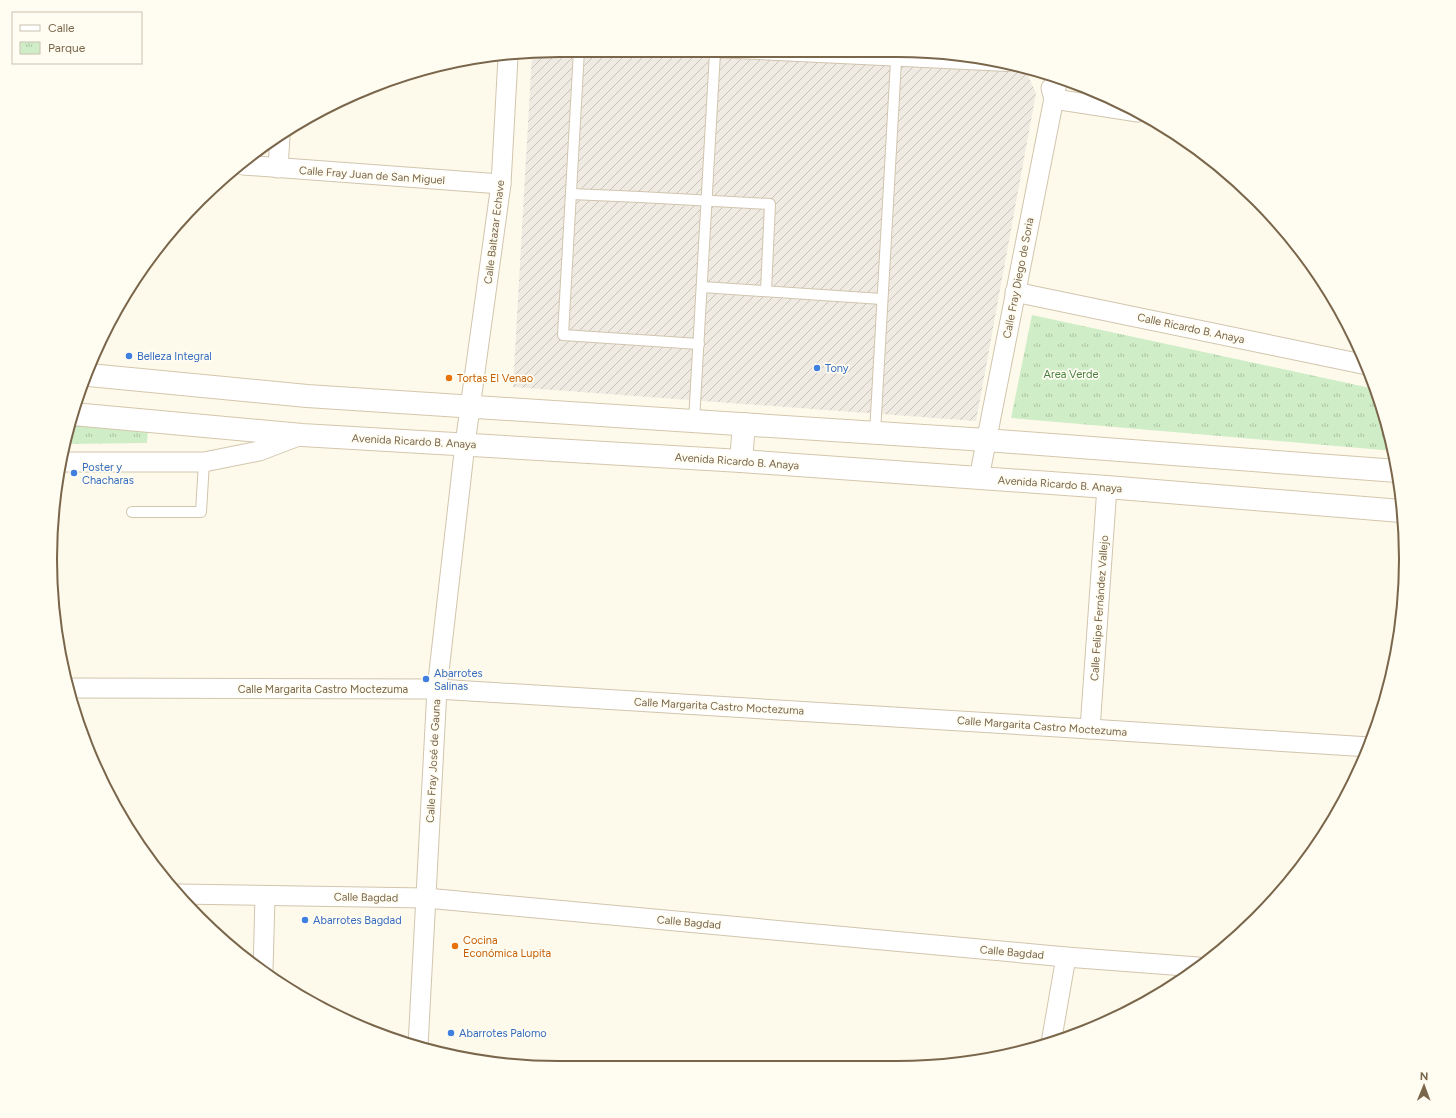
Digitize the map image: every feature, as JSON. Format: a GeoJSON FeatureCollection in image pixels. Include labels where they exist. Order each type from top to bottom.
{"type":"FeatureCollection","features":[{"type":"Feature","properties":{"kind":"main road"},"geometry":{"type":"LineString","coordinates":[[92,374],[307,396],[986,440],[1391,471]]}},
{"type":"Feature","properties":{"kind":"main road","name":"Avenida Ricardo B. Anaya"},"geometry":{"type":"LineString","coordinates":[[79,415],[302,435],[741,461],[1107,487],[1397,511]]}},
{"type":"Feature","properties":{"kind":"main road"},"geometry":{"type":"LineString","coordinates":[[741,461],[744,424]]}},
{"type":"Feature","properties":{"kind":"street","name":"Calle Baltazar Echave"},"geometry":{"type":"LineString","coordinates":[[471,406],[501,184],[508,60]]}},
{"type":"Feature","properties":{"kind":"street"},"geometry":{"type":"LineString","coordinates":[[1049,81],[1054,99],[1119,109]]}},
{"type":"Feature","properties":{"kind":"street","name":"Calle Fray Diego de Soria"},"geometry":{"type":"LineString","coordinates":[[978,478],[1057,84]]}},
{"type":"Feature","properties":{"kind":"street"},"geometry":{"type":"LineString","coordinates":[[278,168],[280,142]]}},
{"type":"Feature","properties":{"kind":"street","name":"Calle Fray Juan de San Miguel"},"geometry":{"type":"LineString","coordinates":[[248,165],[501,184]]}},
{"type":"Feature","properties":{"kind":"street","name":"Calle Ricardo B. Anaya"},"geometry":{"type":"LineString","coordinates":[[1015,292],[1359,363]]}},
{"type":"Feature","properties":{"kind":"street","name":"Calle Fray José de Gauna"},"geometry":{"type":"LineString","coordinates":[[418,1041],[437,690],[465,444],[471,406]]}},
{"type":"Feature","properties":{"kind":"street"},"geometry":{"type":"LineString","coordinates":[[67,462],[204,462],[259,451],[302,435]]}},
{"type":"Feature","properties":{"kind":"street","name":"Calle Felipe Fernández Vallejo"},"geometry":{"type":"LineString","coordinates":[[1090,729],[1107,487]]}},
{"type":"Feature","properties":{"kind":"street","name":"Calle Margarita Castro Moctezuma"},"geometry":{"type":"LineString","coordinates":[[74,688],[437,690],[1363,747]]}},
{"type":"Feature","properties":{"kind":"street","name":"Calle Bagdad"},"geometry":{"type":"LineString","coordinates":[[186,894],[426,898],[1066,957],[1190,966]]}},
{"type":"Feature","properties":{"kind":"street"},"geometry":{"type":"LineString","coordinates":[[263,964],[265,896]]}},
{"type":"Feature","properties":{"kind":"street"},"geometry":{"type":"LineString","coordinates":[[1052,1036],[1066,957]]}},
{"type":"Feature","properties":{"kind":"lane"},"geometry":{"type":"LineString","coordinates":[[579,57],[563,335],[699,344]]}},
{"type":"Feature","properties":{"kind":"lane"},"geometry":{"type":"LineString","coordinates":[[694,420],[715,57]]}},
{"type":"Feature","properties":{"kind":"lane"},"geometry":{"type":"LineString","coordinates":[[816,57],[984,65]]}},
{"type":"Feature","properties":{"kind":"lane"},"geometry":{"type":"LineString","coordinates":[[874,433],[896,61]]}},
{"type":"Feature","properties":{"kind":"lane"},"geometry":{"type":"LineString","coordinates":[[571,194],[770,204],[766,292]]}},
{"type":"Feature","properties":{"kind":"lane"},"geometry":{"type":"LineString","coordinates":[[702,288],[882,298]]}},
{"type":"Feature","properties":{"kind":"lane"},"geometry":{"type":"LineString","coordinates":[[132,512],[201,512],[204,462]]}},
{"type":"Feature","properties":{"kind":"shaded area"},"geometry":{"type":"Polygon","coordinates":[[[532,58],[930,58],[963,61],[1027,74],[1036,93],[976,421],[513,387],[532,58]]]}},
{"type":"Feature","properties":{"kind":"green space","name":"Area Verde"},"geometry":{"type":"Polygon","coordinates":[[[1032,315],[1368,388],[1382,429],[1387,450],[1011,418],[1032,315]]]}},
{"type":"Feature","properties":{"kind":"green space"},"geometry":{"type":"Polygon","coordinates":[[[76,423],[148,428],[147,443],[71,444],[76,423]]]}},
{"type":"Feature","properties":{"kind":"place","name":"Belleza Integral"},"geometry":{"type":"Point","coordinates":[129,356]}},
{"type":"Feature","properties":{"kind":"place","name":"Tony"},"geometry":{"type":"Point","coordinates":[817,368]}},
{"type":"Feature","properties":{"kind":"place","name":"Tortas El Venao"},"geometry":{"type":"Point","coordinates":[449,378]}},
{"type":"Feature","properties":{"kind":"place","name":"Poster y Chacharas"},"geometry":{"type":"Point","coordinates":[74,473]}},
{"type":"Feature","properties":{"kind":"place","name":"Abarrotes Salinas"},"geometry":{"type":"Point","coordinates":[426,679]}},
{"type":"Feature","properties":{"kind":"place","name":"Abarrotes Bagdad"},"geometry":{"type":"Point","coordinates":[305,920]}},
{"type":"Feature","properties":{"kind":"place","name":"Cocina Económica Lupita"},"geometry":{"type":"Point","coordinates":[455,946]}},
{"type":"Feature","properties":{"kind":"place","name":"Abarrotes Palomo"},"geometry":{"type":"Point","coordinates":[451,1033]}}]}
